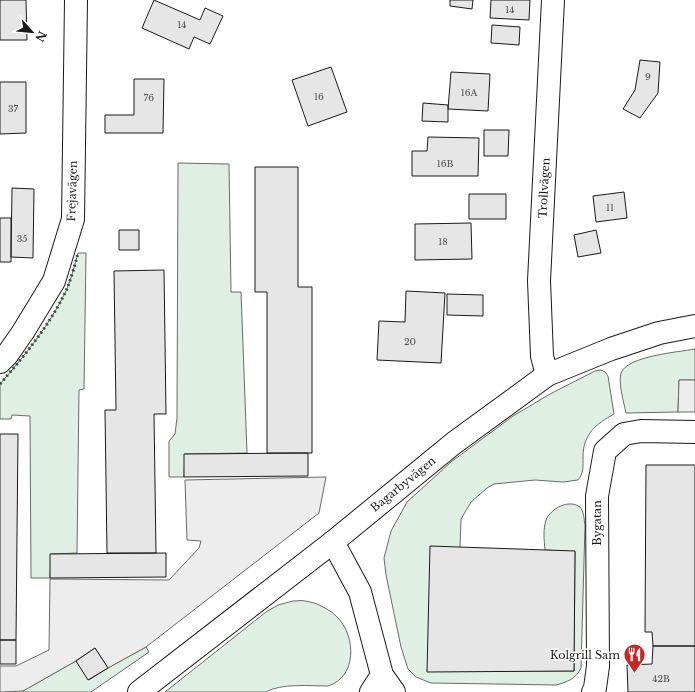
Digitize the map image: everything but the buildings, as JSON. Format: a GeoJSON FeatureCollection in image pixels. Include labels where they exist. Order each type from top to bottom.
{"type":"FeatureCollection","features":[{"type":"Feature","properties":{"kind":"street","name":"Frejavägen"},"geometry":{"type":"LineString","coordinates":[[0,362],[7,355],[23,332],[54,281],[72,219],[76,0]]}},
{"type":"Feature","properties":{"kind":"street","name":"Trollvägen"},"geometry":{"type":"LineString","coordinates":[[547,375],[542,356],[539,281],[553,0]]}},
{"type":"Feature","properties":{"kind":"street","name":"Bagarbyvägen"},"geometry":{"type":"LineString","coordinates":[[138,692],[333,542],[454,443],[547,375],[611,349],[652,335],[695,326]]}},
{"type":"Feature","properties":{"kind":"street","name":"Bygatan"},"geometry":{"type":"LineString","coordinates":[[593,692],[595,688],[598,666],[597,496],[605,451],[624,434],[641,432],[695,432]]}},
{"type":"Feature","properties":{"kind":"street"},"geometry":{"type":"LineString","coordinates":[[333,542],[360,592],[376,683],[394,692]]}},
{"type":"Feature","properties":{"kind":"green space"},"geometry":{"type":"Polygon","coordinates":[[[178,163],[229,164],[231,292],[241,292],[247,453],[185,454],[184,477],[169,477],[169,441],[175,434],[177,418],[178,163]]]}},
{"type":"Feature","properties":{"kind":"green space"},"geometry":{"type":"Polygon","coordinates":[[[78,253],[86,253],[84,389],[79,390],[77,553],[51,554],[50,578],[31,578],[30,416],[12,415],[11,419],[0,419],[0,384],[27,351],[52,316],[66,291],[78,253]]]}},
{"type":"Feature","properties":{"kind":"green space"},"geometry":{"type":"Polygon","coordinates":[[[695,349],[695,380],[679,380],[678,412],[626,413],[620,382],[621,373],[625,367],[633,362],[654,356],[695,349]]]}},
{"type":"Feature","properties":{"kind":"green space"},"geometry":{"type":"Polygon","coordinates":[[[601,370],[608,376],[614,414],[596,426],[588,436],[585,442],[582,472],[578,480],[563,482],[535,480],[494,484],[471,502],[461,519],[460,547],[427,671],[574,671],[575,552],[545,550],[544,535],[545,523],[548,516],[561,506],[571,504],[580,507],[583,513],[585,525],[581,668],[579,672],[571,680],[556,685],[431,683],[416,677],[408,669],[401,647],[386,575],[384,558],[391,531],[407,502],[451,462],[513,416],[550,394],[595,371],[601,370]]]}},
{"type":"Feature","properties":{"kind":"green space"},"geometry":{"type":"Polygon","coordinates":[[[293,601],[314,603],[323,607],[335,615],[344,626],[348,635],[351,656],[349,666],[337,681],[328,686],[288,686],[272,689],[266,692],[165,692],[266,612],[278,605],[293,601]]]}},
{"type":"Feature","properties":{"kind":"green space"},"geometry":{"type":"Polygon","coordinates":[[[146,647],[149,652],[91,692],[21,692],[76,661],[89,680],[146,647]]]}},
{"type":"Feature","properties":{"kind":"shaded area"},"geometry":{"type":"Polygon","coordinates":[[[679,380],[695,380],[695,412],[678,412],[679,380]]]}},
{"type":"Feature","properties":{"kind":"shaded area"},"geometry":{"type":"Polygon","coordinates":[[[326,477],[319,513],[146,647],[108,668],[95,648],[74,662],[23,691],[0,692],[0,666],[16,666],[49,650],[50,579],[169,580],[199,548],[201,541],[187,540],[185,480],[326,477]]]}},
{"type":"Feature","properties":{"kind":"hedge"},"geometry":{"type":"LineString","coordinates":[[0,384],[27,351],[52,316],[66,291],[78,253]]}},
{"type":"Feature","properties":{"kind":"place","name":"Kolgrill Sam"},"geometry":{"type":"Point","coordinates":[635,674]}}]}
